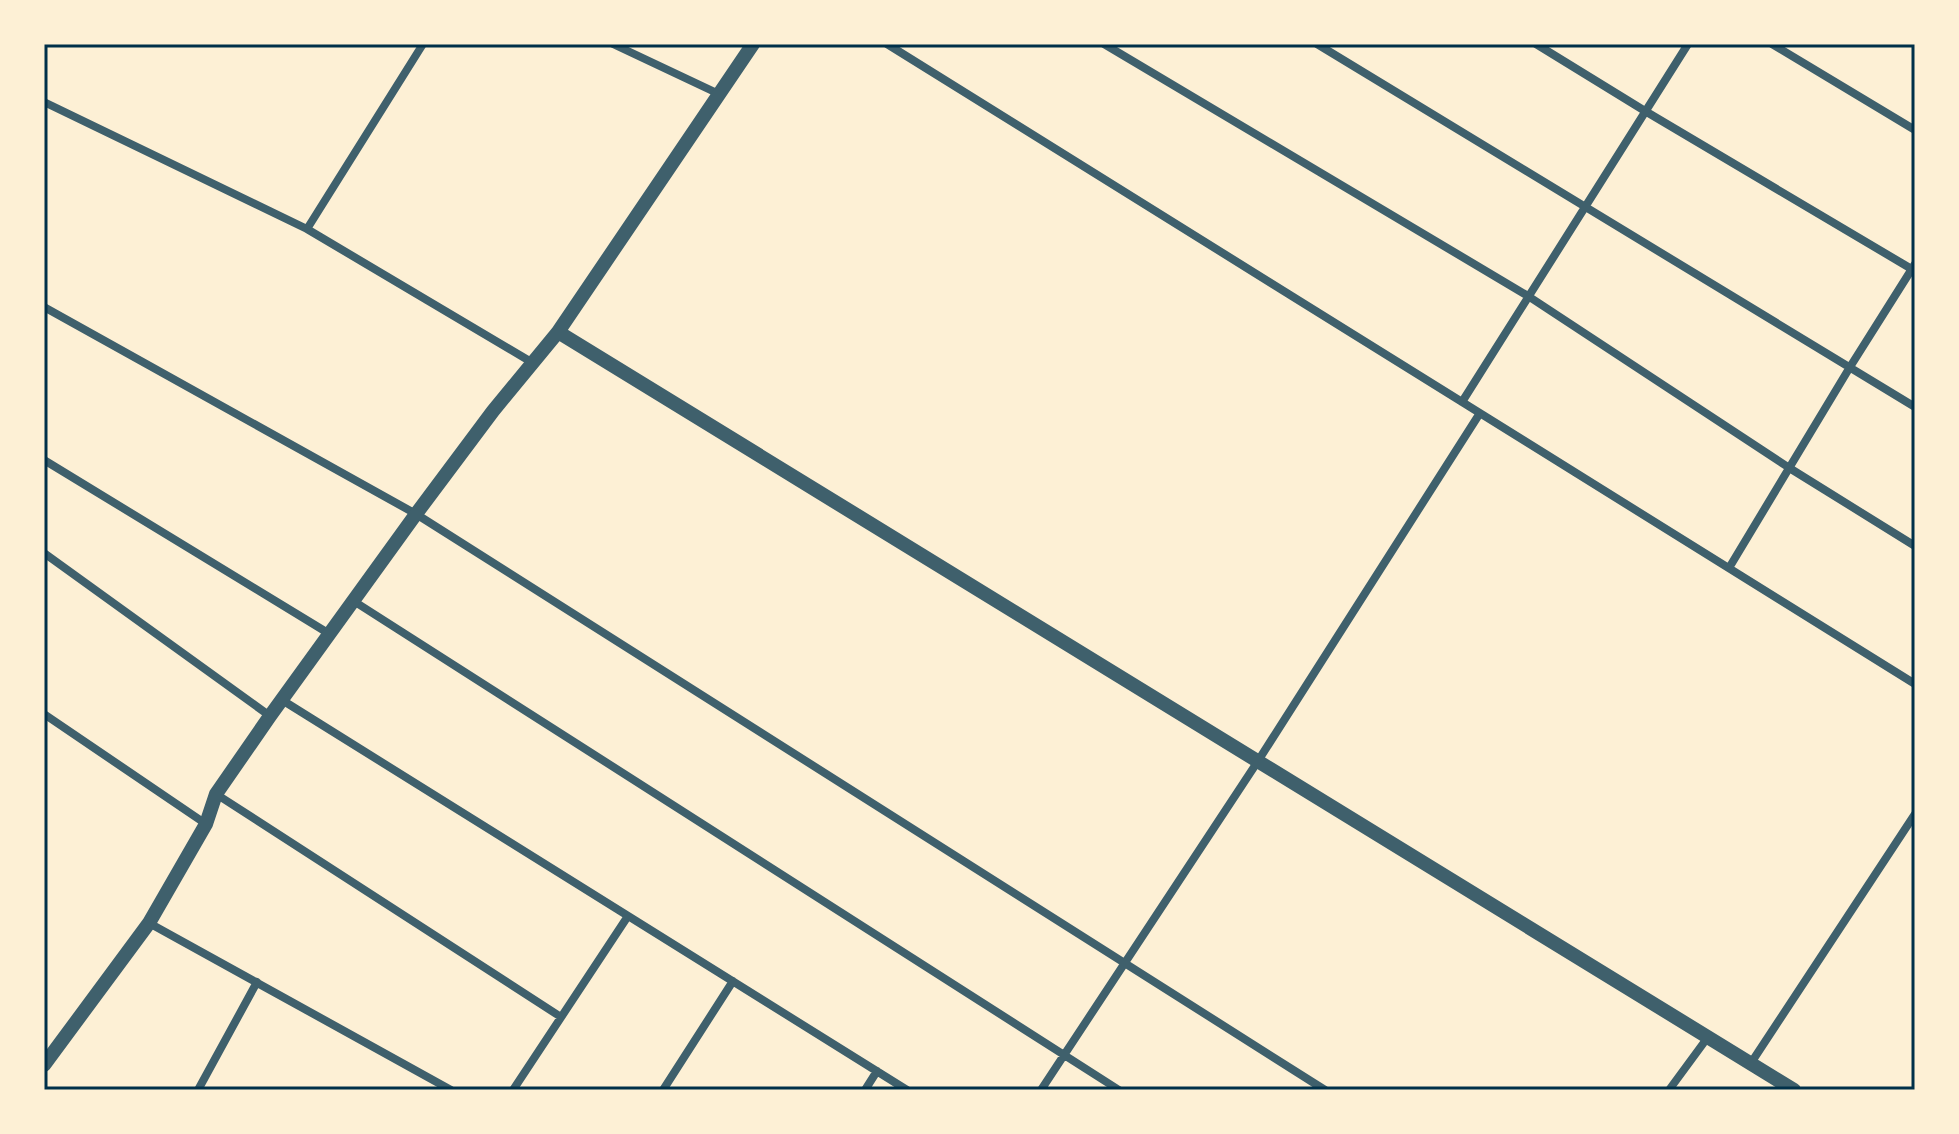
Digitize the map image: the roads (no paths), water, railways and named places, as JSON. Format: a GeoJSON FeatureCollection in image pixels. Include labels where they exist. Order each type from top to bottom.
{"type":"FeatureCollection","features":[{"type":"Feature","properties":{"kind":"street"},"geometry":{"type":"LineString","coordinates":[[307,229],[423,44]]}},
{"type":"Feature","properties":{"kind":"street"},"geometry":{"type":"LineString","coordinates":[[613,44],[719,94]]}},
{"type":"Feature","properties":{"kind":"street"},"geometry":{"type":"LineString","coordinates":[[44,1065],[149,923],[206,824],[216,794],[270,716],[416,514],[558,332],[753,44]]}},
{"type":"Feature","properties":{"kind":"street"},"geometry":{"type":"LineString","coordinates":[[887,44],[1915,684]]}},
{"type":"Feature","properties":{"kind":"street"},"geometry":{"type":"LineString","coordinates":[[1104,44],[1528,296],[1791,469],[1915,546]]}},
{"type":"Feature","properties":{"kind":"street"},"geometry":{"type":"LineString","coordinates":[[1317,44],[1915,407]]}},
{"type":"Feature","properties":{"kind":"street"},"geometry":{"type":"LineString","coordinates":[[1536,44],[1914,268],[1850,367],[1729,568]]}},
{"type":"Feature","properties":{"kind":"street"},"geometry":{"type":"LineString","coordinates":[[1462,402],[1688,44]]}},
{"type":"Feature","properties":{"kind":"street"},"geometry":{"type":"LineString","coordinates":[[1772,44],[1915,130]]}},
{"type":"Feature","properties":{"kind":"street"},"geometry":{"type":"LineString","coordinates":[[44,102],[307,229],[533,363]]}},
{"type":"Feature","properties":{"kind":"street"},"geometry":{"type":"LineString","coordinates":[[44,307],[416,514],[1325,1090]]}},
{"type":"Feature","properties":{"kind":"street"},"geometry":{"type":"LineString","coordinates":[[558,332],[1794,1090]]}},
{"type":"Feature","properties":{"kind":"street"},"geometry":{"type":"LineString","coordinates":[[1041,1090],[1258,761],[1480,413]]}},
{"type":"Feature","properties":{"kind":"street"},"geometry":{"type":"LineString","coordinates":[[44,460],[328,633]]}},
{"type":"Feature","properties":{"kind":"street"},"geometry":{"type":"LineString","coordinates":[[44,553],[270,716]]}},
{"type":"Feature","properties":{"kind":"street"},"geometry":{"type":"LineString","coordinates":[[352,600],[1119,1090]]}},
{"type":"Feature","properties":{"kind":"street"},"geometry":{"type":"LineString","coordinates":[[282,700],[907,1090]]}},
{"type":"Feature","properties":{"kind":"street"},"geometry":{"type":"LineString","coordinates":[[44,714],[206,824]]}},
{"type":"Feature","properties":{"kind":"street"},"geometry":{"type":"LineString","coordinates":[[216,794],[561,1017]]}},
{"type":"Feature","properties":{"kind":"street"},"geometry":{"type":"LineString","coordinates":[[1751,1063],[1915,814]]}},
{"type":"Feature","properties":{"kind":"street"},"geometry":{"type":"LineString","coordinates":[[513,1090],[628,916]]}},
{"type":"Feature","properties":{"kind":"street"},"geometry":{"type":"LineString","coordinates":[[149,923],[451,1090]]}},
{"type":"Feature","properties":{"kind":"street"},"geometry":{"type":"LineString","coordinates":[[663,1090],[733,981]]}},
{"type":"Feature","properties":{"kind":"street"},"geometry":{"type":"LineString","coordinates":[[198,1090],[257,982]]}},
{"type":"Feature","properties":{"kind":"street"},"geometry":{"type":"LineString","coordinates":[[1669,1090],[1708,1037]]}},
{"type":"Feature","properties":{"kind":"street"},"geometry":{"type":"LineString","coordinates":[[865,1090],[877,1071]]}}]}
